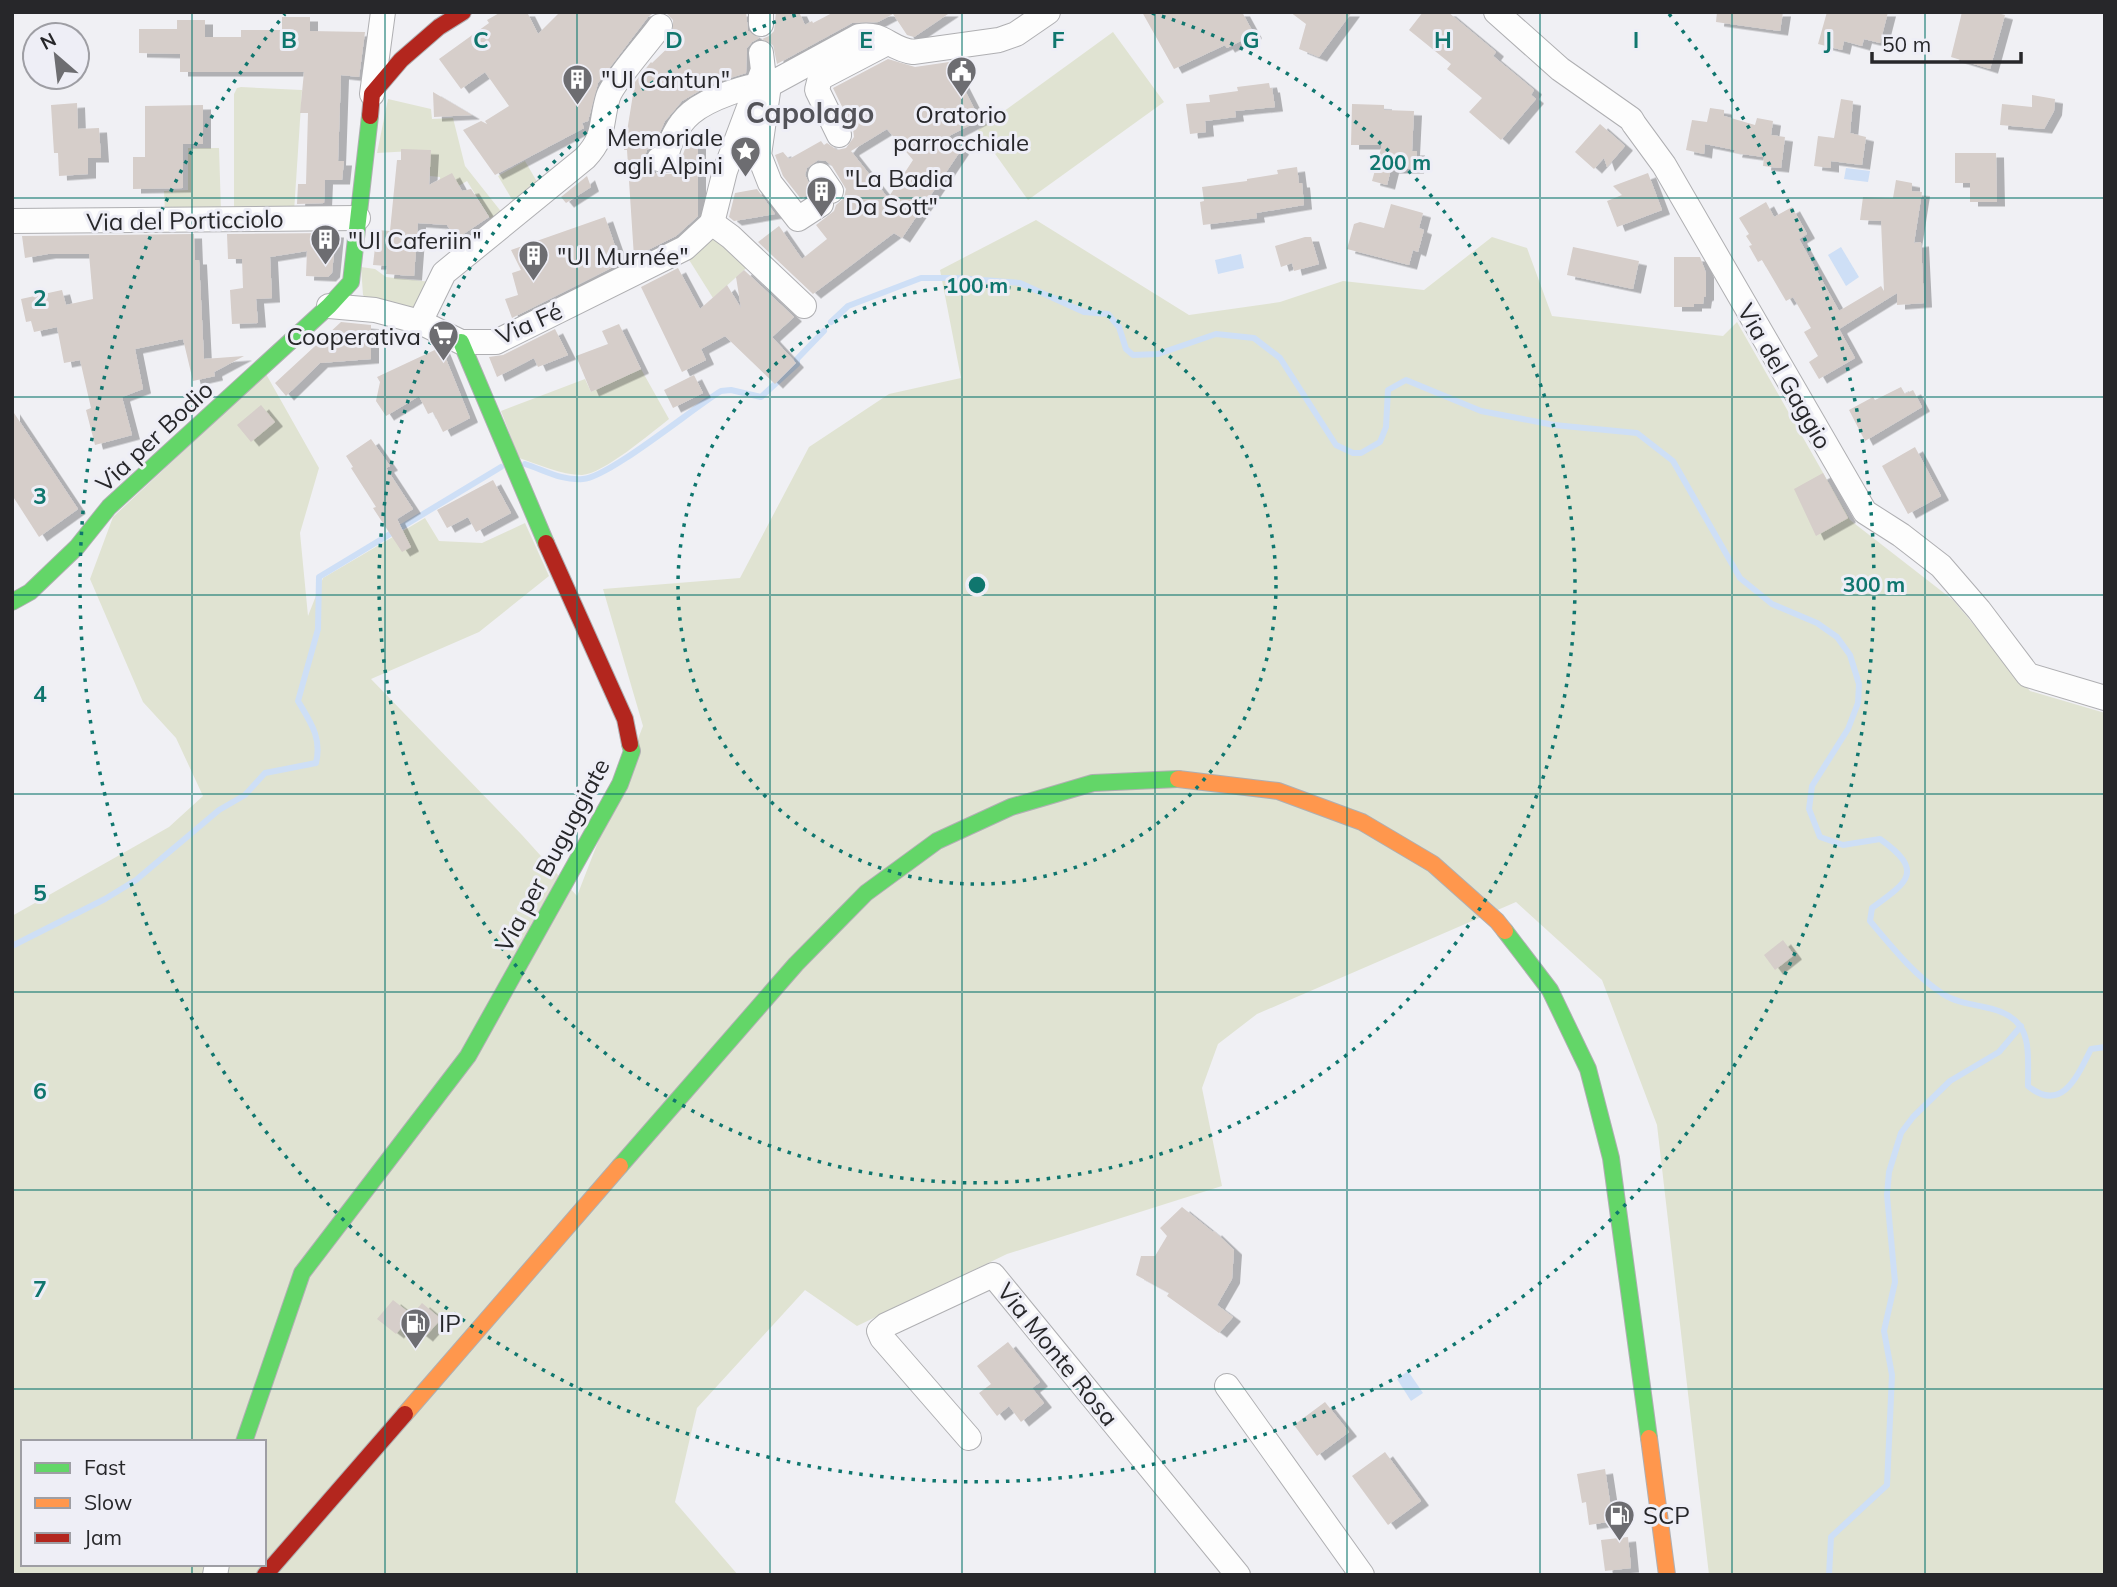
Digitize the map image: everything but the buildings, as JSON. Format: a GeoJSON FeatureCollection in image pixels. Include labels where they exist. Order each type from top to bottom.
{"type":"FeatureCollection","features":[{"type":"Feature","properties":{"kind":"main road"},"geometry":{"type":"LineString","coordinates":[[372,94],[401,60],[439,26],[463,12]]}},
{"type":"Feature","properties":{"kind":"main road","name":"Via per Bodio"},"geometry":{"type":"LineString","coordinates":[[12,601],[30,592],[77,547],[114,503],[329,306],[351,282],[372,94]]}},
{"type":"Feature","properties":{"kind":"main road","name":"Via per Buguggiate"},"geometry":{"type":"LineString","coordinates":[[245,1440],[302,1273],[468,1056],[590,841],[620,784],[632,751],[625,719],[506,452],[461,342]]}},
{"type":"Feature","properties":{"kind":"main road"},"geometry":{"type":"LineString","coordinates":[[265,1575],[796,964],[866,893],[937,841],[1012,807],[1093,783],[1181,779],[1278,791],[1362,822],[1433,864],[1497,921],[1550,990],[1588,1069],[1611,1158],[1667,1575]]}},
{"type":"Feature","properties":{"kind":"street"},"geometry":{"type":"LineString","coordinates":[[372,94],[383,12]]}},
{"type":"Feature","properties":{"kind":"street"},"geometry":{"type":"LineString","coordinates":[[659,159],[666,160],[667,145],[691,113],[719,97],[763,85],[859,36],[874,34],[896,47],[913,52],[999,40],[1016,34],[1048,12]]}},
{"type":"Feature","properties":{"kind":"street","name":"Via del Gaggio"},"geometry":{"type":"LineString","coordinates":[[1496,12],[1560,69],[1631,119],[1664,165],[1864,512],[1901,535],[1941,566],[1979,610],[2028,675],[2105,698]]}},
{"type":"Feature","properties":{"kind":"street"},"geometry":{"type":"LineString","coordinates":[[420,322],[444,273],[595,148],[605,121],[608,95],[660,26]]}},
{"type":"Feature","properties":{"kind":"street"},"geometry":{"type":"LineString","coordinates":[[839,135],[817,90],[820,78],[896,47]]}},
{"type":"Feature","properties":{"kind":"street"},"geometry":{"type":"LineString","coordinates":[[761,53],[763,85],[759,155],[770,183],[798,219],[824,190]]}},
{"type":"Feature","properties":{"kind":"street"},"geometry":{"type":"LineString","coordinates":[[763,85],[725,171],[712,223],[731,237],[804,306]]}},
{"type":"Feature","properties":{"kind":"street","name":"Via del Porticciolo"},"geometry":{"type":"LineString","coordinates":[[12,221],[358,218]]}},
{"type":"Feature","properties":{"kind":"street","name":"Via Fé"},"geometry":{"type":"LineString","coordinates":[[329,306],[375,310],[420,322],[461,342],[496,342],[685,248],[712,223]]}},
{"type":"Feature","properties":{"kind":"street","name":"Via Monte Rosa"},"geometry":{"type":"LineString","coordinates":[[969,1438],[879,1331],[886,1325],[993,1275],[1238,1575]]}},
{"type":"Feature","properties":{"kind":"street"},"geometry":{"type":"LineString","coordinates":[[1227,1385],[1362,1575]]}},
{"type":"Feature","properties":{"kind":"green space"},"geometry":{"type":"Polygon","coordinates":[[[1113,32],[1164,102],[1028,200],[978,130],[1113,32]]]}},
{"type":"Feature","properties":{"kind":"green space"},"geometry":{"type":"Polygon","coordinates":[[[237,88],[302,90],[294,212],[234,209],[234,94],[237,88]]]}},
{"type":"Feature","properties":{"kind":"green space"},"geometry":{"type":"Polygon","coordinates":[[[388,99],[431,109],[432,119],[453,118],[465,166],[503,214],[493,223],[467,181],[447,193],[440,190],[440,177],[430,176],[430,150],[377,153],[388,99]]]}},
{"type":"Feature","properties":{"kind":"green space"},"geometry":{"type":"Polygon","coordinates":[[[188,148],[219,148],[221,211],[165,212],[164,191],[188,190],[188,148]]]}},
{"type":"Feature","properties":{"kind":"green space"},"geometry":{"type":"Polygon","coordinates":[[[525,161],[540,187],[516,206],[498,176],[525,161]]]}},
{"type":"Feature","properties":{"kind":"green space"},"geometry":{"type":"Polygon","coordinates":[[[1036,220],[1189,315],[1280,302],[1343,281],[1424,290],[1492,237],[1527,248],[1552,316],[1723,336],[1737,322],[1850,520],[1953,600],[2030,691],[2105,713],[2105,1575],[1709,1575],[1657,1125],[1602,980],[1516,902],[1257,1014],[1218,1044],[1202,1088],[1222,1186],[1007,1254],[857,1326],[805,1290],[697,1408],[675,1502],[738,1575],[12,1575],[12,916],[169,827],[203,796],[176,738],[143,702],[90,579],[113,517],[266,374],[319,468],[300,533],[308,616],[323,578],[425,518],[439,541],[482,543],[525,523],[549,576],[479,632],[371,679],[522,835],[577,896],[643,726],[603,589],[740,578],[809,447],[889,394],[961,378],[940,270],[1036,220]]]}},
{"type":"Feature","properties":{"kind":"green space"},"geometry":{"type":"Polygon","coordinates":[[[713,235],[753,262],[713,298],[686,255],[713,235]]]}},
{"type":"Feature","properties":{"kind":"green space"},"geometry":{"type":"Polygon","coordinates":[[[361,267],[375,269],[386,277],[431,282],[415,309],[372,304],[363,295],[361,267]]]}},
{"type":"Feature","properties":{"kind":"green space"},"geometry":{"type":"Polygon","coordinates":[[[641,369],[669,419],[627,452],[602,468],[582,475],[558,471],[519,458],[501,411],[585,379],[591,392],[641,369]]]}},
{"type":"Feature","properties":{"kind":"water"},"geometry":{"type":"Polygon","coordinates":[[[1846,168],[1870,171],[1868,182],[1844,179],[1846,168]]]}},
{"type":"Feature","properties":{"kind":"water"},"geometry":{"type":"Polygon","coordinates":[[[1841,247],[1859,277],[1846,286],[1828,255],[1841,247]]]}},
{"type":"Feature","properties":{"kind":"water"},"geometry":{"type":"Polygon","coordinates":[[[1241,254],[1244,268],[1218,274],[1215,260],[1241,254]]]}},
{"type":"Feature","properties":{"kind":"water"},"geometry":{"type":"Polygon","coordinates":[[[1408,1371],[1423,1393],[1411,1401],[1397,1379],[1408,1371]]]}},
{"type":"Feature","properties":{"kind":"waterway"},"geometry":{"type":"LineString","coordinates":[[831,322],[848,306],[921,278],[1020,283],[1084,312],[1108,314],[1119,327],[1126,349],[1133,355],[1158,354],[1216,334],[1254,338],[1280,358],[1336,445],[1353,453],[1361,453],[1380,442],[1386,427],[1388,390],[1406,380],[1481,411],[1554,425],[1637,433],[1673,461],[1740,578],[1772,604],[1817,623],[1837,637],[1850,655],[1859,684],[1858,703],[1848,729],[1812,786],[1809,809],[1820,837],[1843,845],[1880,839],[1903,860],[1907,868],[1906,876],[1895,891],[1872,908],[1870,921],[1913,970],[1943,994],[2012,1017],[2024,1034],[2027,1045],[2028,1086],[2040,1094],[2050,1096],[2067,1088],[2091,1049],[2105,1047]]}},
{"type":"Feature","properties":{"kind":"waterway"},"geometry":{"type":"LineString","coordinates":[[525,464],[568,478],[583,479],[595,476],[630,455],[721,391],[731,390],[761,397],[797,364],[797,359],[824,331]]}},
{"type":"Feature","properties":{"kind":"waterway"},"geometry":{"type":"LineString","coordinates":[[12,946],[105,899],[136,880],[219,810],[245,795],[265,773],[316,763],[316,738],[298,701],[318,629],[319,577],[501,467]]}},
{"type":"Feature","properties":{"kind":"waterway"},"geometry":{"type":"LineString","coordinates":[[1829,1575],[1831,1537],[1887,1485],[1892,1375],[1884,1331],[1895,1282],[1887,1195],[1889,1172],[1901,1133],[1913,1117],[1950,1081],[1999,1052],[2021,1026]]}},
{"type":"Feature","properties":{"kind":"traffic: fast"},"geometry":{"type":"LineString","coordinates":[[12,602],[30,592],[77,547],[109,507],[329,306],[351,282],[370,116]]}},
{"type":"Feature","properties":{"kind":"traffic: fast"},"geometry":{"type":"LineString","coordinates":[[461,342],[546,543]]}},
{"type":"Feature","properties":{"kind":"traffic: fast"},"geometry":{"type":"LineString","coordinates":[[245,1440],[302,1273],[468,1056],[620,784],[632,751],[630,744]]}},
{"type":"Feature","properties":{"kind":"traffic: fast"},"geometry":{"type":"LineString","coordinates":[[620,1166],[796,964],[866,893],[937,841],[1011,807],[1093,783],[1178,779]]}},
{"type":"Feature","properties":{"kind":"traffic: fast"},"geometry":{"type":"LineString","coordinates":[[1505,931],[1550,990],[1588,1069],[1611,1158],[1649,1438]]}},
{"type":"Feature","properties":{"kind":"traffic: slow"},"geometry":{"type":"LineString","coordinates":[[1178,779],[1278,791],[1362,822],[1433,864],[1505,931]]}},
{"type":"Feature","properties":{"kind":"traffic: slow"},"geometry":{"type":"LineString","coordinates":[[405,1414],[620,1166]]}},
{"type":"Feature","properties":{"kind":"traffic: slow"},"geometry":{"type":"LineString","coordinates":[[1649,1438],[1667,1575]]}},
{"type":"Feature","properties":{"kind":"traffic: jam"},"geometry":{"type":"LineString","coordinates":[[370,116],[372,94],[401,60],[439,27],[463,12]]}},
{"type":"Feature","properties":{"kind":"traffic: jam"},"geometry":{"type":"LineString","coordinates":[[546,543],[625,719],[630,744]]}},
{"type":"Feature","properties":{"kind":"traffic: jam"},"geometry":{"type":"LineString","coordinates":[[265,1575],[405,1414]]}},
{"type":"Feature","properties":{"kind":"place","name":"Oratorio parrocchiale"},"geometry":{"type":"Point","coordinates":[961,99]}},
{"type":"Feature","properties":{"kind":"place","name":"\"Ul Cantun\""},"geometry":{"type":"Point","coordinates":[578,106]}},
{"type":"Feature","properties":{"kind":"place","name":"Memoriale agli Alpini"},"geometry":{"type":"Point","coordinates":[746,178]}},
{"type":"Feature","properties":{"kind":"place","name":"\"La Badia Da Sott\""},"geometry":{"type":"Point","coordinates":[822,219]}},
{"type":"Feature","properties":{"kind":"place","name":"\"Ul Caferiin\""},"geometry":{"type":"Point","coordinates":[325,267]}},
{"type":"Feature","properties":{"kind":"place","name":"\"Ul Murnée\""},"geometry":{"type":"Point","coordinates":[534,283]}},
{"type":"Feature","properties":{"kind":"place","name":"Cooperativa"},"geometry":{"type":"Point","coordinates":[444,363]}},
{"type":"Feature","properties":{"kind":"place","name":"IP"},"geometry":{"type":"Point","coordinates":[416,1350]}},
{"type":"Feature","properties":{"kind":"place","name":"SCP"},"geometry":{"type":"Point","coordinates":[1620,1542]}},
{"type":"Feature","properties":{"kind":"district","name":"Capolago"},"geometry":{"type":"Point","coordinates":[810,112]}}]}
